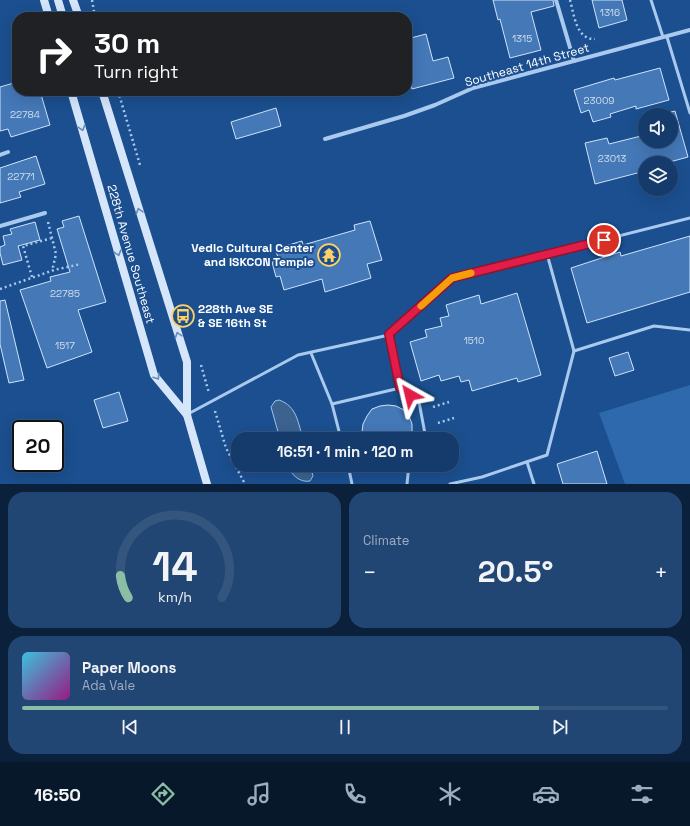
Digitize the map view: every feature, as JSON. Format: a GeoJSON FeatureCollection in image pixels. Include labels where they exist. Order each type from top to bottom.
{"type":"FeatureCollection","features":[{"type":"Feature","properties":{"kind":"main road"},"geometry":{"type":"LineString","coordinates":[[44,0],[48,12]]}},
{"type":"Feature","properties":{"kind":"main road"},"geometry":{"type":"LineString","coordinates":[[58,0],[62,12]]}},
{"type":"Feature","properties":{"kind":"main road"},"geometry":{"type":"LineString","coordinates":[[74,0],[78,12]]}},
{"type":"Feature","properties":{"kind":"main road","name":"228th Avenue Southeast"},"geometry":{"type":"LineString","coordinates":[[72,96],[154,374],[187,415]]}},
{"type":"Feature","properties":{"kind":"main road","name":"228th Avenue Southeast"},"geometry":{"type":"LineString","coordinates":[[104,96],[187,362],[187,415],[207,484]]}},
{"type":"Feature","properties":{"kind":"street"},"geometry":{"type":"LineString","coordinates":[[556,0],[574,61]]}},
{"type":"Feature","properties":{"kind":"street","name":"Southeast 14th Street"},"geometry":{"type":"LineString","coordinates":[[325,138],[404,116],[435,105],[473,88],[690,30]]}},
{"type":"Feature","properties":{"kind":"street"},"geometry":{"type":"LineString","coordinates":[[0,155],[8,152]]}},
{"type":"Feature","properties":{"kind":"street"},"geometry":{"type":"LineString","coordinates":[[0,226],[45,213]]}},
{"type":"Feature","properties":{"kind":"lane"},"geometry":{"type":"LineString","coordinates":[[651,0],[690,113]]}},
{"type":"Feature","properties":{"kind":"lane"},"geometry":{"type":"LineString","coordinates":[[187,415],[298,355],[389,334],[452,278],[690,218]]}},
{"type":"Feature","properties":{"kind":"lane"},"geometry":{"type":"LineString","coordinates":[[450,484],[482,478],[547,455],[574,351],[548,254]]}},
{"type":"Feature","properties":{"kind":"lane"},"geometry":{"type":"LineString","coordinates":[[574,351],[654,326],[690,330]]}},
{"type":"Feature","properties":{"kind":"lane"},"geometry":{"type":"LineString","coordinates":[[389,334],[400,388],[419,402],[425,432]]}},
{"type":"Feature","properties":{"kind":"lane"},"geometry":{"type":"LineString","coordinates":[[311,353],[332,404],[339,432]]}},
{"type":"Feature","properties":{"kind":"lane"},"geometry":{"type":"LineString","coordinates":[[332,404],[400,388]]}},
{"type":"Feature","properties":{"kind":"lane"},"geometry":{"type":"LineString","coordinates":[[527,462],[534,484]]}},
{"type":"Feature","properties":{"kind":"lane"},"geometry":{"type":"LineString","coordinates":[[349,472],[352,484]]}},
{"type":"Feature","properties":{"kind":"lane"},"geometry":{"type":"LineString","coordinates":[[407,484],[408,472]]}},
{"type":"Feature","properties":{"kind":"path"},"geometry":{"type":"LineString","coordinates":[[92,0],[95,12]]}},
{"type":"Feature","properties":{"kind":"path"},"geometry":{"type":"LineString","coordinates":[[570,0],[579,31],[586,38],[595,39]]}},
{"type":"Feature","properties":{"kind":"path"},"geometry":{"type":"LineString","coordinates":[[45,213],[56,254],[53,267],[54,270]]}},
{"type":"Feature","properties":{"kind":"path"},"geometry":{"type":"LineString","coordinates":[[32,277],[23,246],[52,238]]}},
{"type":"Feature","properties":{"kind":"path"},"geometry":{"type":"LineString","coordinates":[[0,289],[54,270],[81,264]]}},
{"type":"Feature","properties":{"kind":"path"},"geometry":{"type":"LineString","coordinates":[[433,407],[449,402]]}},
{"type":"Feature","properties":{"kind":"path"},"geometry":{"type":"LineString","coordinates":[[438,423],[454,418]]}},
{"type":"Feature","properties":{"kind":"shaded area"},"geometry":{"type":"Polygon","coordinates":[[[690,385],[690,484],[625,484],[599,413],[690,385]]]}},
{"type":"Feature","properties":{"kind":"shaded area"},"geometry":{"type":"Polygon","coordinates":[[[279,400],[290,406],[296,416],[301,432],[278,432],[271,407],[275,401],[279,400]]]}},
{"type":"Feature","properties":{"kind":"shaded area"},"geometry":{"type":"Polygon","coordinates":[[[291,472],[312,472],[313,476],[310,481],[302,481],[291,472]]]}},
{"type":"Feature","properties":{"kind":"building"},"geometry":{"type":"Polygon","coordinates":[[[493,0],[553,0],[554,6],[531,12],[541,50],[510,58],[500,19],[498,20],[493,0]]]}},
{"type":"Feature","properties":{"kind":"building"},"geometry":{"type":"Polygon","coordinates":[[[592,0],[622,0],[627,20],[599,28],[592,0]]]}},
{"type":"Feature","properties":{"kind":"building"},"geometry":{"type":"Polygon","coordinates":[[[426,34],[433,61],[448,57],[454,78],[412,89],[412,38],[426,34]]]}},
{"type":"Feature","properties":{"kind":"building"},"geometry":{"type":"Polygon","coordinates":[[[660,68],[669,100],[636,109],[636,106],[610,114],[611,117],[593,122],[589,110],[581,113],[574,90],[614,78],[615,80],[660,68]]]}},
{"type":"Feature","properties":{"kind":"building"},"geometry":{"type":"Polygon","coordinates":[[[12,83],[12,96],[41,96],[50,125],[11,137],[8,129],[0,131],[0,87],[12,83]]]}},
{"type":"Feature","properties":{"kind":"building"},"geometry":{"type":"Polygon","coordinates":[[[276,108],[281,126],[236,139],[231,122],[276,108]]]}},
{"type":"Feature","properties":{"kind":"building"},"geometry":{"type":"Polygon","coordinates":[[[678,122],[688,157],[678,160],[678,156],[638,156],[638,173],[595,184],[585,143],[607,138],[609,144],[638,137],[638,148],[678,148],[678,122]]]}},
{"type":"Feature","properties":{"kind":"building"},"geometry":{"type":"Polygon","coordinates":[[[36,156],[45,184],[19,192],[21,197],[0,203],[0,168],[36,156]]]}},
{"type":"Feature","properties":{"kind":"building"},"geometry":{"type":"Polygon","coordinates":[[[79,216],[106,302],[78,310],[92,352],[47,368],[20,290],[51,281],[50,277],[70,272],[57,229],[64,227],[62,221],[79,216]]]}},
{"type":"Feature","properties":{"kind":"building","name":"Vedic Cultural Center and ISKCON Temple"},"geometry":{"type":"Polygon","coordinates":[[[370,221],[382,260],[367,264],[371,278],[325,292],[322,279],[284,290],[280,276],[276,277],[272,262],[279,260],[275,249],[302,241],[303,245],[355,230],[354,225],[370,221]]]}},
{"type":"Feature","properties":{"kind":"building"},"geometry":{"type":"Polygon","coordinates":[[[35,222],[40,240],[18,246],[22,260],[3,265],[0,247],[5,245],[3,236],[12,234],[10,229],[35,222]]]}},
{"type":"Feature","properties":{"kind":"building"},"geometry":{"type":"Polygon","coordinates":[[[690,236],[690,292],[587,323],[571,268],[620,252],[621,256],[690,236]]]}},
{"type":"Feature","properties":{"kind":"building"},"geometry":{"type":"Polygon","coordinates":[[[517,293],[541,375],[518,382],[517,378],[472,391],[469,380],[461,382],[459,376],[441,381],[439,375],[421,381],[410,342],[427,337],[425,330],[442,326],[440,318],[449,316],[446,305],[479,295],[481,304],[517,293]]]}},
{"type":"Feature","properties":{"kind":"building"},"geometry":{"type":"Polygon","coordinates":[[[5,300],[24,380],[9,383],[0,344],[0,301],[5,300]]]}},
{"type":"Feature","properties":{"kind":"building"},"geometry":{"type":"Polygon","coordinates":[[[628,352],[634,370],[615,376],[609,358],[628,352]]]}},
{"type":"Feature","properties":{"kind":"building"},"geometry":{"type":"Polygon","coordinates":[[[119,392],[128,421],[103,428],[94,400],[119,392]]]}},
{"type":"Feature","properties":{"kind":"building"},"geometry":{"type":"Polygon","coordinates":[[[380,406],[396,406],[404,410],[409,416],[412,424],[412,432],[362,432],[363,424],[367,416],[372,409],[380,406]]]}},
{"type":"Feature","properties":{"kind":"building"},"geometry":{"type":"Polygon","coordinates":[[[597,451],[607,484],[563,484],[557,464],[597,451]]]}},
{"type":"Feature","properties":{"kind":"slow traffic"},"geometry":{"type":"LineString","coordinates":[[421,306],[452,278],[471,273]]}},
{"type":"Feature","properties":{"kind":"place","name":"Vedic Cultural Center and ISKCON Temple"},"geometry":{"type":"Point","coordinates":[329,255]}},
{"type":"Feature","properties":{"kind":"place","name":"228th Ave SE & SE 16th St"},"geometry":{"type":"Point","coordinates":[183,316]}},
{"type":"Feature","properties":{"kind":"route"},"geometry":{"type":"LineString","coordinates":[[410,395],[400,388],[389,334],[452,278],[604,240]]}}]}
